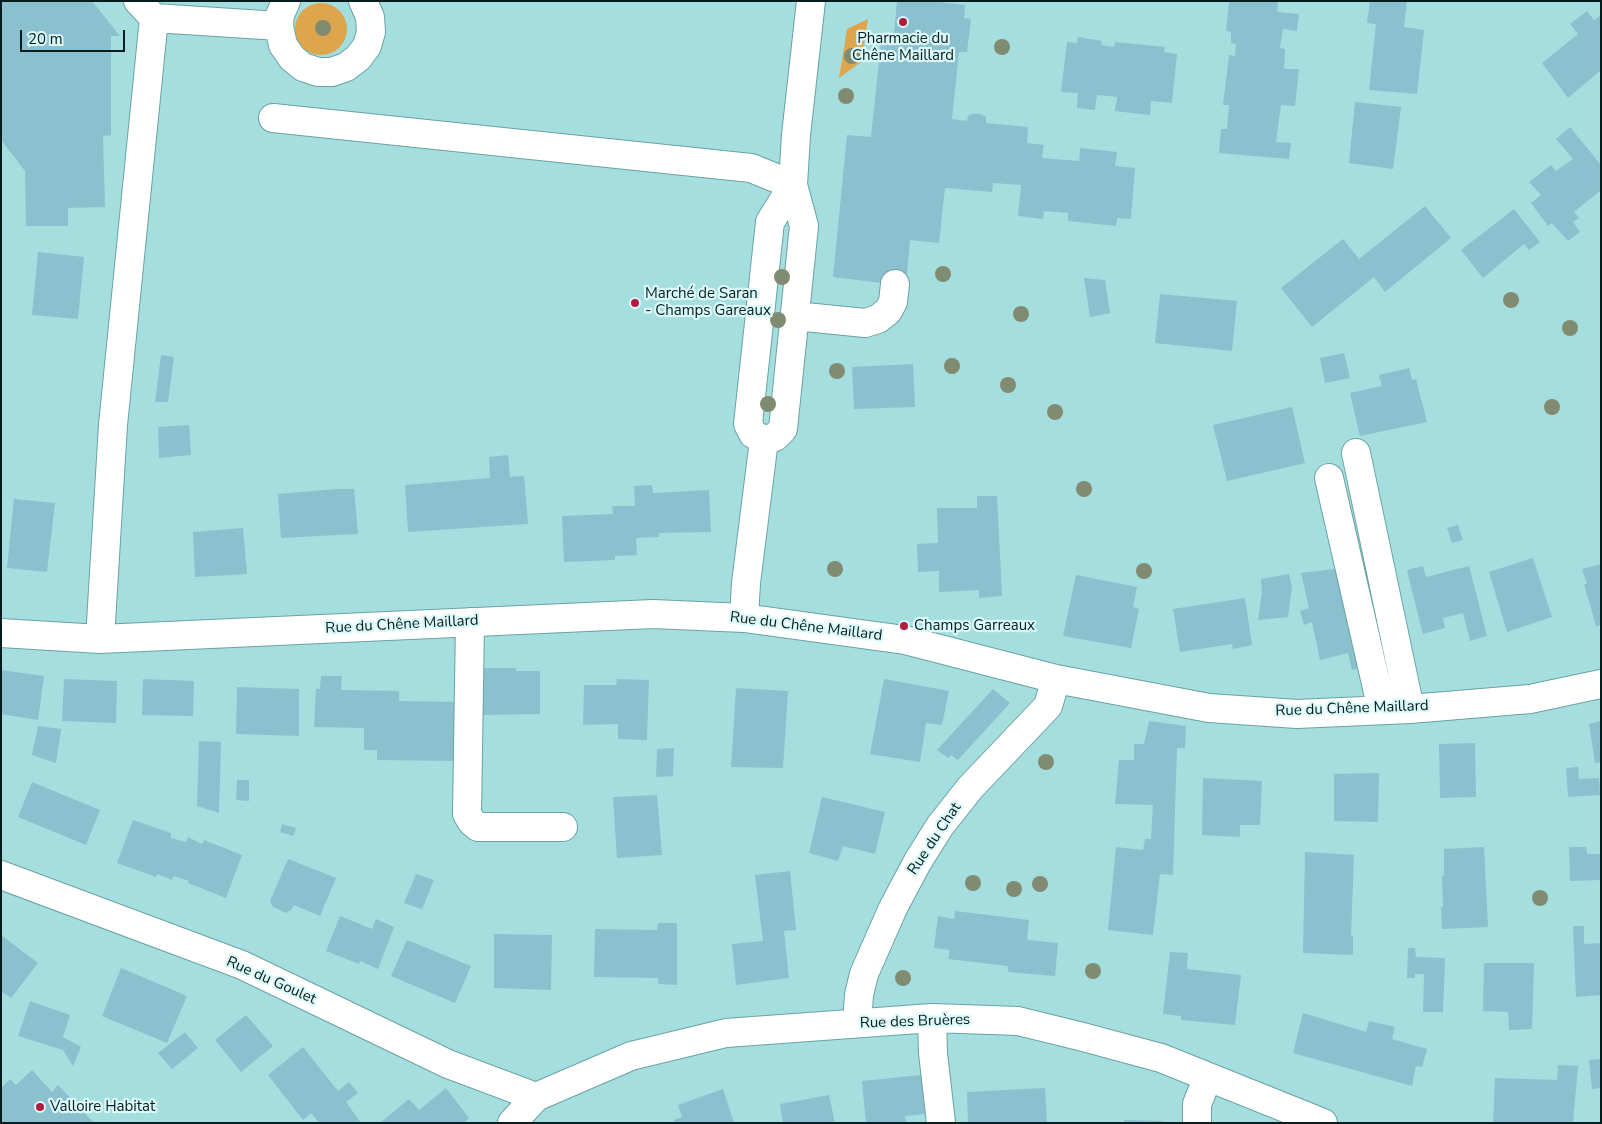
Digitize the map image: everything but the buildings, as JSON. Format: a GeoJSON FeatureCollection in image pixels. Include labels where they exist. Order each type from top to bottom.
{"type":"FeatureCollection","features":[{"type":"Feature","properties":{"kind":"street"},"geometry":{"type":"LineString","coordinates":[[100,639],[113,425],[146,10],[283,14],[283,45],[292,58],[303,67],[318,72],[332,72],[346,67],[358,58],[367,46],[370,32],[370,17],[363,1]]}},
{"type":"Feature","properties":{"kind":"street"},"geometry":{"type":"LineString","coordinates":[[793,185],[770,222],[748,424],[753,434],[764,440],[776,437],[783,429],[804,226],[793,185],[796,135],[811,1]]}},
{"type":"Feature","properties":{"kind":"street"},"geometry":{"type":"LineString","coordinates":[[273,118],[751,168],[793,185]]}},
{"type":"Feature","properties":{"kind":"street"},"geometry":{"type":"LineString","coordinates":[[795,316],[865,323],[878,319],[888,311],[893,302],[895,284]]}},
{"type":"Feature","properties":{"kind":"street"},"geometry":{"type":"LineString","coordinates":[[744,618],[746,584],[764,440]]}},
{"type":"Feature","properties":{"kind":"street"},"geometry":{"type":"LineString","coordinates":[[1356,453],[1410,708]]}},
{"type":"Feature","properties":{"kind":"street"},"geometry":{"type":"LineString","coordinates":[[1329,478],[1382,710]]}},
{"type":"Feature","properties":{"kind":"street","name":"Rue du Chêne Maillard"},"geometry":{"type":"LineString","coordinates":[[1,633],[100,639],[653,614],[744,618],[905,640],[1056,679],[1210,708],[1298,714],[1382,710],[1530,699],[1601,684]]}},
{"type":"Feature","properties":{"kind":"street"},"geometry":{"type":"LineString","coordinates":[[470,622],[467,814],[478,827],[563,828]]}},
{"type":"Feature","properties":{"kind":"street","name":"Rue du Chat"},"geometry":{"type":"LineString","coordinates":[[857,1023],[859,995],[866,967],[893,908],[918,861],[940,826],[970,788],[1048,706],[1056,679]]}},
{"type":"Feature","properties":{"kind":"street","name":"Rue du Goulet"},"geometry":{"type":"LineString","coordinates":[[1,875],[242,966],[448,1064],[536,1097]]}},
{"type":"Feature","properties":{"kind":"street"},"geometry":{"type":"LineString","coordinates":[[932,1018],[933,1053],[940,1123]]}},
{"type":"Feature","properties":{"kind":"street","name":"Rue des Bruères"},"geometry":{"type":"LineString","coordinates":[[512,1123],[536,1097],[631,1056],[726,1033],[932,1018],[1018,1021],[1161,1058],[1323,1123]]}},
{"type":"Feature","properties":{"kind":"street"},"geometry":{"type":"LineString","coordinates":[[1197,1123],[1198,1104],[1208,1077]]}},
{"type":"Feature","properties":{"kind":"shaded area"},"geometry":{"type":"Polygon","coordinates":[[[321,3],[331,5],[339,11],[345,19],[347,29],[345,39],[339,47],[331,53],[321,55],[311,53],[303,47],[297,39],[295,29],[297,19],[303,11],[311,5],[321,3]]]}},
{"type":"Feature","properties":{"kind":"shaded area"},"geometry":{"type":"Polygon","coordinates":[[[868,19],[861,62],[839,78],[847,29],[868,19]]]}},
{"type":"Feature","properties":{"kind":"place","name":"Pharmacie du Chêne Maillard"},"geometry":{"type":"Point","coordinates":[903,22]}},
{"type":"Feature","properties":{"kind":"place","name":"Marché de Saran - Champs Gareaux"},"geometry":{"type":"Point","coordinates":[635,303]}},
{"type":"Feature","properties":{"kind":"place","name":"Champs Garreaux"},"geometry":{"type":"Point","coordinates":[904,626]}},
{"type":"Feature","properties":{"kind":"place","name":"Valloire Habitat"},"geometry":{"type":"Point","coordinates":[40,1107]}}]}
